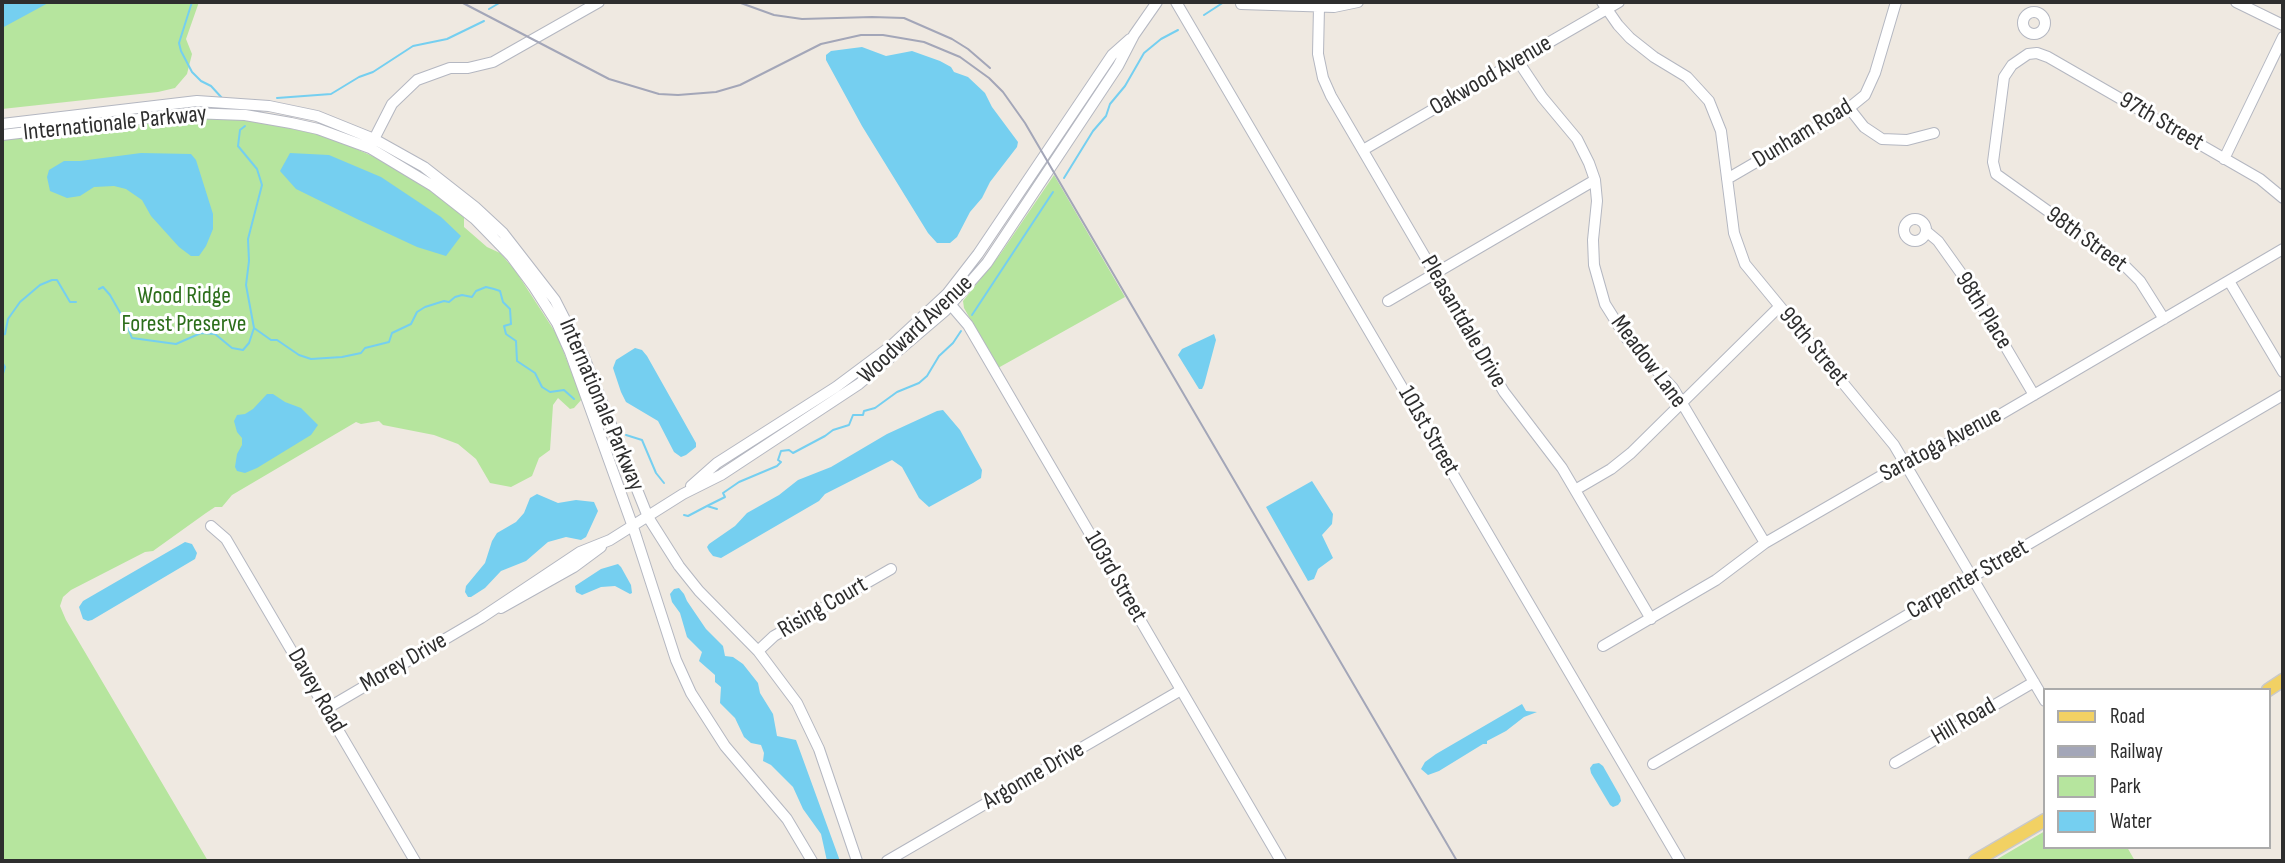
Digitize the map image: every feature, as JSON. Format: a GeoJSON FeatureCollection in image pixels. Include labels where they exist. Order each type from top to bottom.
{"type":"FeatureCollection","features":[{"type":"Feature","properties":{"kind":"main road"},"geometry":{"type":"LineString","coordinates":[[1975,861],[2044,821]]}},
{"type":"Feature","properties":{"kind":"street"},"geometry":{"type":"LineString","coordinates":[[372,144],[392,104],[417,80],[450,68],[468,68],[493,62],[599,2]]}},
{"type":"Feature","properties":{"kind":"street","name":"Woodward Avenue"},"geometry":{"type":"LineString","coordinates":[[633,527],[683,494],[720,475],[859,384],[987,263],[1118,66],[1134,35],[1157,2]]}},
{"type":"Feature","properties":{"kind":"street","name":"101st Street"},"geometry":{"type":"LineString","coordinates":[[1176,2],[1680,861]]}},
{"type":"Feature","properties":{"kind":"street"},"geometry":{"type":"LineString","coordinates":[[1241,4],[1320,7],[1344,6],[1358,2]]}},
{"type":"Feature","properties":{"kind":"street","name":"Oakwood Avenue"},"geometry":{"type":"LineString","coordinates":[[1363,150],[1518,61],[1605,5],[1619,2]]}},
{"type":"Feature","properties":{"kind":"street","name":"Dunham Road"},"geometry":{"type":"LineString","coordinates":[[1727,179],[1849,108],[1869,90],[1896,2]]}},
{"type":"Feature","properties":{"kind":"street"},"geometry":{"type":"LineString","coordinates":[[2236,2],[2283,25]]}},
{"type":"Feature","properties":{"kind":"street","name":"99th Street"},"geometry":{"type":"LineString","coordinates":[[1605,5],[1630,38],[1654,57],[1687,77],[1709,101],[1721,131],[1734,233],[1740,253],[1751,273],[1879,425],[1905,462],[2044,699]]}},
{"type":"Feature","properties":{"kind":"street","name":"Pleasantdale Drive"},"geometry":{"type":"LineString","coordinates":[[1320,7],[1318,54],[1323,78],[1510,401],[1553,455],[1576,490],[1651,619]]}},
{"type":"Feature","properties":{"kind":"street"},"geometry":{"type":"LineString","coordinates":[[2033,35],[2034,53]]}},
{"type":"Feature","properties":{"kind":"street"},"geometry":{"type":"LineString","coordinates":[[2224,159],[2283,37]]}},
{"type":"Feature","properties":{"kind":"street","name":"97th Street"},"geometry":{"type":"LineString","coordinates":[[2034,53],[2055,61],[2266,183],[2283,198]]}},
{"type":"Feature","properties":{"kind":"street","name":"98th Street"},"geometry":{"type":"LineString","coordinates":[[2034,53],[2017,60],[2004,77],[1993,162],[1996,174],[2132,272],[2164,319]]}},
{"type":"Feature","properties":{"kind":"street","name":"Meadow Lane"},"geometry":{"type":"LineString","coordinates":[[1518,61],[1586,154],[1595,180],[1597,210],[1593,256],[1602,296],[1627,340],[1662,374],[1682,404],[1765,542]]}},
{"type":"Feature","properties":{"kind":"street","name":"Internationale Parkway"},"geometry":{"type":"LineString","coordinates":[[2,124],[177,103],[218,101],[255,104],[317,116],[424,167],[450,186],[503,233],[555,300],[584,357],[648,517],[687,577],[758,651],[784,684],[813,734],[857,861]]}},
{"type":"Feature","properties":{"kind":"street"},"geometry":{"type":"LineString","coordinates":[[251,116],[255,104]]}},
{"type":"Feature","properties":{"kind":"street"},"geometry":{"type":"LineString","coordinates":[[1849,108],[1864,127],[1882,139],[1899,141],[1934,134]]}},
{"type":"Feature","properties":{"kind":"street","name":"Internationale Parkway"},"geometry":{"type":"LineString","coordinates":[[2,135],[190,113],[251,116],[318,129],[372,144],[433,186],[474,219],[511,256],[544,301],[570,352],[633,527],[676,660],[691,693],[725,746],[787,819],[812,861]]}},
{"type":"Feature","properties":{"kind":"street"},"geometry":{"type":"LineString","coordinates":[[1388,301],[1595,180]]}},
{"type":"Feature","properties":{"kind":"street","name":"98th Place"},"geometry":{"type":"LineString","coordinates":[[1926,231],[1938,241],[1968,283],[2034,395]]}},
{"type":"Feature","properties":{"kind":"street","name":"Saratoga Avenue"},"geometry":{"type":"LineString","coordinates":[[1603,646],[1716,580],[1765,542],[1905,462],[1962,437],[2283,249]]}},
{"type":"Feature","properties":{"kind":"street"},"geometry":{"type":"LineString","coordinates":[[2229,281],[2283,372]]}},
{"type":"Feature","properties":{"kind":"street","name":"103rd Street"},"geometry":{"type":"LineString","coordinates":[[947,300],[968,325],[1281,861]]}},
{"type":"Feature","properties":{"kind":"street"},"geometry":{"type":"LineString","coordinates":[[1576,490],[1625,459],[1779,307]]}},
{"type":"Feature","properties":{"kind":"street","name":"Carpenter Street"},"geometry":{"type":"LineString","coordinates":[[1653,764],[2283,395]]}},
{"type":"Feature","properties":{"kind":"street","name":"Davey Road"},"geometry":{"type":"LineString","coordinates":[[211,526],[226,539],[415,861]]}},
{"type":"Feature","properties":{"kind":"street","name":"Morey Drive"},"geometry":{"type":"LineString","coordinates":[[326,709],[481,618],[580,552],[633,527]]}},
{"type":"Feature","properties":{"kind":"street","name":"Rising Court"},"geometry":{"type":"LineString","coordinates":[[758,651],[774,636],[891,569]]}},
{"type":"Feature","properties":{"kind":"street","name":"Hill Road"},"geometry":{"type":"LineString","coordinates":[[1895,763],[2034,682]]}},
{"type":"Feature","properties":{"kind":"street","name":"Argonne Drive"},"geometry":{"type":"LineString","coordinates":[[887,861],[1181,690]]}},
{"type":"Feature","properties":{"kind":"green space"},"geometry":{"type":"Polygon","coordinates":[[[2,2],[199,2],[186,39],[192,54],[187,74],[175,88],[158,92],[2,109],[2,2]]]}},
{"type":"Feature","properties":{"kind":"green space","name":"Wood Ridge Forest Preserve"},"geometry":{"type":"Polygon","coordinates":[[[197,118],[248,120],[327,136],[379,159],[429,189],[464,217],[464,227],[487,247],[500,253],[515,270],[557,335],[582,399],[570,409],[558,398],[553,405],[550,450],[539,458],[532,476],[511,487],[490,483],[476,459],[458,444],[434,435],[383,425],[379,421],[361,424],[356,422],[232,495],[222,507],[215,507],[153,551],[145,552],[71,590],[63,597],[60,606],[66,620],[208,861],[2,861],[2,140],[197,118]]]}},
{"type":"Feature","properties":{"kind":"green space"},"geometry":{"type":"Polygon","coordinates":[[[1054,175],[1125,297],[998,368],[964,308],[963,301],[1001,253],[1054,175]]]}},
{"type":"Feature","properties":{"kind":"green space"},"geometry":{"type":"Polygon","coordinates":[[[2044,832],[2044,849],[2128,849],[2135,861],[1994,861],[2044,832]]]}},
{"type":"Feature","properties":{"kind":"water"},"geometry":{"type":"Polygon","coordinates":[[[2,2],[50,2],[2,28],[2,2]]]}},
{"type":"Feature","properties":{"kind":"water"},"geometry":{"type":"Polygon","coordinates":[[[862,47],[886,56],[912,51],[940,61],[954,72],[968,77],[985,93],[1018,142],[970,212],[957,237],[950,243],[937,243],[928,233],[862,126],[826,60],[826,55],[831,51],[862,47]]]}},
{"type":"Feature","properties":{"kind":"water"},"geometry":{"type":"Polygon","coordinates":[[[141,153],[191,154],[196,160],[213,214],[213,229],[199,256],[191,256],[179,247],[151,216],[142,200],[126,189],[114,186],[94,187],[80,196],[67,198],[50,191],[47,177],[49,170],[64,161],[141,153]]]}},
{"type":"Feature","properties":{"kind":"water"},"geometry":{"type":"Polygon","coordinates":[[[290,153],[329,155],[381,177],[441,217],[461,236],[446,256],[417,247],[359,220],[296,189],[280,171],[290,153]]]}},
{"type":"Feature","properties":{"kind":"water"},"geometry":{"type":"Polygon","coordinates":[[[1214,334],[1216,340],[1204,385],[1199,389],[1178,355],[1182,349],[1214,334]]]}},
{"type":"Feature","properties":{"kind":"water"},"geometry":{"type":"Polygon","coordinates":[[[635,348],[642,350],[647,356],[696,443],[696,447],[686,455],[681,457],[674,452],[658,421],[626,402],[621,392],[613,368],[616,360],[635,348]]]}},
{"type":"Feature","properties":{"kind":"water"},"geometry":{"type":"Polygon","coordinates":[[[267,394],[273,394],[301,408],[318,425],[311,435],[257,468],[245,473],[237,471],[235,467],[242,438],[234,421],[237,415],[253,409],[267,394]]]}},
{"type":"Feature","properties":{"kind":"water"},"geometry":{"type":"Polygon","coordinates":[[[943,410],[960,430],[982,470],[981,478],[973,483],[929,507],[919,498],[902,467],[892,460],[825,494],[819,501],[721,558],[713,556],[709,551],[709,544],[735,526],[747,513],[779,495],[798,480],[831,467],[887,434],[943,410]]]}},
{"type":"Feature","properties":{"kind":"water"},"geometry":{"type":"Polygon","coordinates":[[[1312,481],[1333,514],[1332,524],[1322,535],[1333,558],[1318,569],[1314,579],[1308,581],[1266,507],[1312,481]]]}},
{"type":"Feature","properties":{"kind":"water"},"geometry":{"type":"Polygon","coordinates":[[[537,494],[558,503],[576,500],[594,502],[598,511],[586,537],[581,540],[566,537],[548,542],[526,561],[501,571],[485,588],[468,597],[466,586],[485,563],[497,533],[516,522],[524,513],[530,498],[537,494]]]}},
{"type":"Feature","properties":{"kind":"water"},"geometry":{"type":"Polygon","coordinates":[[[185,542],[192,544],[197,553],[195,559],[92,620],[83,619],[79,607],[83,601],[185,542]]]}},
{"type":"Feature","properties":{"kind":"water"},"geometry":{"type":"Polygon","coordinates":[[[618,564],[631,585],[632,593],[615,586],[601,587],[582,595],[576,592],[575,586],[601,569],[618,564]]]}},
{"type":"Feature","properties":{"kind":"water"},"geometry":{"type":"Polygon","coordinates":[[[679,588],[706,629],[723,646],[725,656],[733,657],[743,664],[758,683],[760,693],[773,714],[777,736],[796,740],[840,861],[827,861],[821,834],[803,809],[793,787],[771,765],[763,761],[761,745],[751,743],[744,737],[735,718],[720,703],[721,687],[715,682],[715,675],[699,661],[702,652],[687,637],[680,613],[672,602],[670,594],[679,588]]]}},
{"type":"Feature","properties":{"kind":"water"},"geometry":{"type":"Polygon","coordinates":[[[1522,704],[1526,711],[1537,712],[1524,717],[1487,741],[1487,744],[1439,771],[1428,775],[1421,769],[1425,762],[1436,754],[1522,704]]]}},
{"type":"Feature","properties":{"kind":"water"},"geometry":{"type":"Polygon","coordinates":[[[1599,763],[1620,796],[1621,801],[1613,807],[1591,773],[1593,764],[1599,763]]]}},
{"type":"Feature","properties":{"kind":"waterway"},"geometry":{"type":"LineString","coordinates":[[192,2],[179,43],[181,51],[192,72],[222,98]]}},
{"type":"Feature","properties":{"kind":"waterway"},"geometry":{"type":"LineString","coordinates":[[489,9],[501,2]]}},
{"type":"Feature","properties":{"kind":"waterway"},"geometry":{"type":"LineString","coordinates":[[1204,15],[1224,2]]}},
{"type":"Feature","properties":{"kind":"waterway"},"geometry":{"type":"LineString","coordinates":[[277,98],[331,94],[373,72],[413,46],[447,39],[484,21]]}},
{"type":"Feature","properties":{"kind":"waterway"},"geometry":{"type":"LineString","coordinates":[[1064,178],[1144,53],[1178,30]]}},
{"type":"Feature","properties":{"kind":"waterway"},"geometry":{"type":"LineString","coordinates":[[99,289],[103,287],[110,295],[132,338],[176,344],[201,333],[215,334],[232,348],[243,350],[249,343],[254,328],[246,285],[248,239],[262,185],[257,169],[238,146],[240,130],[245,126]]}},
{"type":"Feature","properties":{"kind":"waterway"},"geometry":{"type":"LineString","coordinates":[[972,315],[1053,192]]}},
{"type":"Feature","properties":{"kind":"waterway"},"geometry":{"type":"LineString","coordinates":[[2,335],[5,334],[8,319],[20,302],[40,285],[57,280],[70,302],[76,302]]}},
{"type":"Feature","properties":{"kind":"waterway"},"geometry":{"type":"LineString","coordinates":[[254,328],[271,340],[277,340],[299,355],[311,359],[342,357],[389,342],[392,333],[411,324],[417,312],[425,307],[449,302],[462,295],[472,297],[476,291],[486,287],[500,291],[503,302],[510,309],[511,324],[504,326],[506,334],[516,341],[517,361],[535,373],[542,387],[550,392],[564,390],[574,399]]}},
{"type":"Feature","properties":{"kind":"waterway"},"geometry":{"type":"LineString","coordinates":[[707,506],[725,497],[723,493],[739,482],[777,466],[781,462],[778,460],[781,451],[789,450],[793,453],[833,430],[849,425],[853,415],[863,415],[864,411],[875,408],[897,392],[919,383],[961,331]]}},
{"type":"Feature","properties":{"kind":"waterway"},"geometry":{"type":"LineString","coordinates":[[2,362],[5,367],[2,377]]}},
{"type":"Feature","properties":{"kind":"waterway"},"geometry":{"type":"LineString","coordinates":[[626,435],[642,440],[656,473],[664,483]]}},
{"type":"Feature","properties":{"kind":"waterway"},"geometry":{"type":"LineString","coordinates":[[684,515],[688,516],[707,506],[717,509]]}},
{"type":"Feature","properties":{"kind":"railway"},"geometry":{"type":"LineString","coordinates":[[461,2],[609,79],[659,94],[716,92],[740,85],[821,44],[861,35],[883,35],[924,42],[960,57],[989,78],[1003,92],[1025,123],[1457,861]]}},
{"type":"Feature","properties":{"kind":"railway"},"geometry":{"type":"LineString","coordinates":[[738,2],[774,15],[802,19],[904,18],[952,39],[990,68]]}}]}
